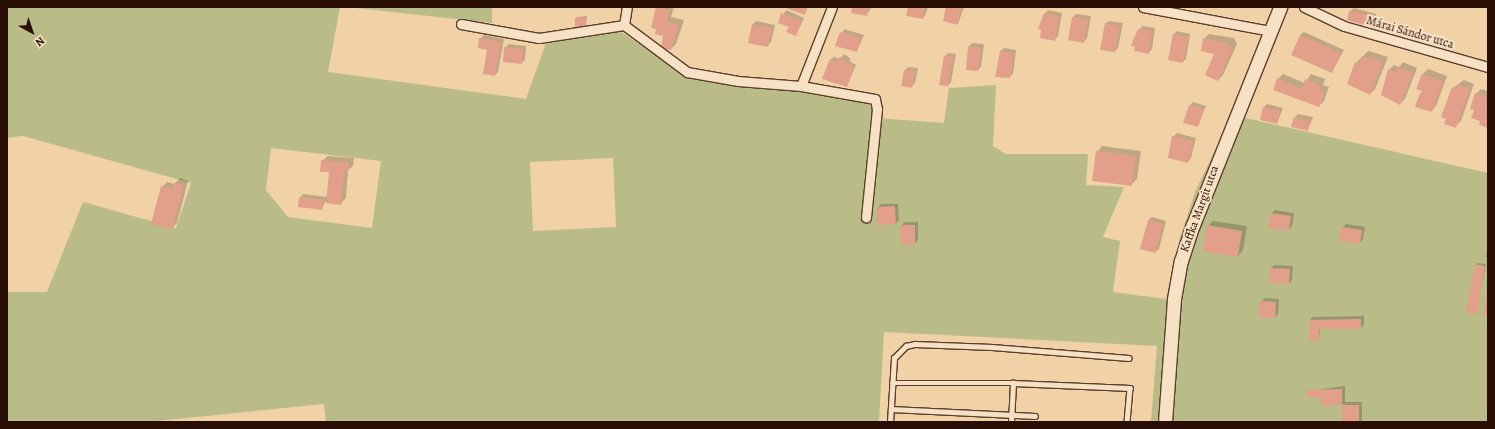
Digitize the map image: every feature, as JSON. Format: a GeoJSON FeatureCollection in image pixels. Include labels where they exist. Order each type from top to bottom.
{"type":"FeatureCollection","features":[{"type":"Feature","properties":{"kind":"street"},"geometry":{"type":"LineString","coordinates":[[624,25],[627,7]]}},
{"type":"Feature","properties":{"kind":"street"},"geometry":{"type":"LineString","coordinates":[[801,86],[832,7]]}},
{"type":"Feature","properties":{"kind":"street"},"geometry":{"type":"LineString","coordinates":[[1142,7],[1270,31]]}},
{"type":"Feature","properties":{"kind":"street","name":"Kaffka Margit utca"},"geometry":{"type":"LineString","coordinates":[[1165,422],[1174,299],[1181,261],[1192,225],[1280,7]]}},
{"type":"Feature","properties":{"kind":"street","name":"Márai Sándor utca"},"geometry":{"type":"LineString","coordinates":[[1304,7],[1344,26],[1488,67]]}},
{"type":"Feature","properties":{"kind":"street"},"geometry":{"type":"LineString","coordinates":[[461,24],[539,38],[624,25],[687,72],[738,81],[801,86],[875,99],[877,109],[866,217]]}},
{"type":"Feature","properties":{"kind":"lane"},"geometry":{"type":"LineString","coordinates":[[890,422],[892,383],[896,353],[900,349],[914,344],[992,347],[1129,358]]}},
{"type":"Feature","properties":{"kind":"lane"},"geometry":{"type":"LineString","coordinates":[[892,383],[1013,384],[1130,388],[1127,422]]}},
{"type":"Feature","properties":{"kind":"lane"},"geometry":{"type":"LineString","coordinates":[[1011,422],[1013,384]]}},
{"type":"Feature","properties":{"kind":"lane"},"geometry":{"type":"LineString","coordinates":[[891,409],[1035,416]]}},
{"type":"Feature","properties":{"kind":"green space"},"geometry":{"type":"Polygon","coordinates":[[[7,7],[340,7],[328,72],[526,99],[546,43],[621,32],[689,77],[868,101],[877,118],[944,123],[949,88],[996,85],[993,146],[1006,154],[1088,154],[1086,185],[1124,187],[1103,237],[1120,241],[1113,292],[1166,299],[1179,241],[1195,192],[1232,115],[1488,173],[1488,422],[1151,422],[1157,346],[884,332],[879,422],[326,422],[324,404],[147,422],[7,422],[7,292],[47,292],[83,202],[176,228],[191,183],[23,136],[7,138],[7,7]],[[271,148],[266,190],[288,217],[372,228],[381,161],[271,148]],[[613,158],[530,162],[533,231],[616,227],[613,158]]]}},
{"type":"Feature","properties":{"kind":"green space"},"geometry":{"type":"Polygon","coordinates":[[[347,7],[492,7],[492,23],[347,7]]]}},
{"type":"Feature","properties":{"kind":"building"},"geometry":{"type":"Polygon","coordinates":[[[656,7],[670,10],[667,22],[679,25],[671,50],[661,48],[663,36],[655,34],[656,29],[651,28],[656,7]]]}},
{"type":"Feature","properties":{"kind":"building"},"geometry":{"type":"Polygon","coordinates":[[[783,7],[808,7],[805,15],[783,7]]]}},
{"type":"Feature","properties":{"kind":"building"},"geometry":{"type":"Polygon","coordinates":[[[852,7],[868,7],[867,16],[851,13],[852,7]]]}},
{"type":"Feature","properties":{"kind":"building"},"geometry":{"type":"Polygon","coordinates":[[[908,7],[925,7],[923,19],[906,16],[908,7]]]}},
{"type":"Feature","properties":{"kind":"building"},"geometry":{"type":"Polygon","coordinates":[[[946,7],[962,7],[958,25],[943,21],[946,7]]]}},
{"type":"Feature","properties":{"kind":"building"},"geometry":{"type":"Polygon","coordinates":[[[1349,11],[1374,17],[1371,27],[1347,20],[1349,11]]]}},
{"type":"Feature","properties":{"kind":"building"},"geometry":{"type":"Polygon","coordinates":[[[781,13],[802,21],[796,36],[786,32],[789,27],[778,23],[781,13]]]}},
{"type":"Feature","properties":{"kind":"building"},"geometry":{"type":"Polygon","coordinates":[[[1044,13],[1059,16],[1055,41],[1040,38],[1041,30],[1038,29],[1044,13]]]}},
{"type":"Feature","properties":{"kind":"building"},"geometry":{"type":"Polygon","coordinates":[[[586,17],[586,27],[575,28],[575,18],[586,17]]]}},
{"type":"Feature","properties":{"kind":"building"},"geometry":{"type":"Polygon","coordinates":[[[1072,17],[1088,20],[1084,43],[1068,40],[1072,17]]]}},
{"type":"Feature","properties":{"kind":"building"},"geometry":{"type":"Polygon","coordinates":[[[1105,23],[1120,26],[1115,52],[1100,50],[1105,23]]]}},
{"type":"Feature","properties":{"kind":"building"},"geometry":{"type":"Polygon","coordinates":[[[752,24],[772,28],[768,47],[748,43],[752,24]]]}},
{"type":"Feature","properties":{"kind":"building"},"geometry":{"type":"Polygon","coordinates":[[[1138,29],[1152,31],[1149,54],[1134,51],[1135,47],[1131,46],[1138,29]]]}},
{"type":"Feature","properties":{"kind":"building"},"geometry":{"type":"Polygon","coordinates":[[[840,32],[861,38],[857,52],[835,46],[840,32]]]}},
{"type":"Feature","properties":{"kind":"building"},"geometry":{"type":"Polygon","coordinates":[[[1173,34],[1188,37],[1183,63],[1168,60],[1173,34]]]}},
{"type":"Feature","properties":{"kind":"building"},"geometry":{"type":"Polygon","coordinates":[[[1300,35],[1341,53],[1332,73],[1291,55],[1300,35]]]}},
{"type":"Feature","properties":{"kind":"building"},"geometry":{"type":"Polygon","coordinates":[[[479,38],[501,42],[495,76],[483,74],[487,50],[478,48],[479,38]]]}},
{"type":"Feature","properties":{"kind":"building"},"geometry":{"type":"Polygon","coordinates":[[[1203,38],[1228,43],[1232,50],[1218,81],[1205,75],[1214,54],[1201,51],[1203,38]]]}},
{"type":"Feature","properties":{"kind":"building"},"geometry":{"type":"Polygon","coordinates":[[[968,46],[981,48],[978,71],[966,70],[968,46]]]}},
{"type":"Feature","properties":{"kind":"building"},"geometry":{"type":"Polygon","coordinates":[[[504,47],[523,49],[522,64],[503,62],[504,47]]]}},
{"type":"Feature","properties":{"kind":"building"},"geometry":{"type":"Polygon","coordinates":[[[1000,51],[1014,53],[1010,78],[995,77],[1000,51]]]}},
{"type":"Feature","properties":{"kind":"building"},"geometry":{"type":"Polygon","coordinates":[[[944,56],[953,57],[948,86],[939,85],[944,56]]]}},
{"type":"Feature","properties":{"kind":"building"},"geometry":{"type":"Polygon","coordinates":[[[1362,56],[1383,62],[1370,95],[1347,84],[1355,62],[1359,64],[1362,56]]]}},
{"type":"Feature","properties":{"kind":"building"},"geometry":{"type":"Polygon","coordinates":[[[840,57],[854,68],[847,87],[822,79],[830,59],[836,62],[840,57]]]}},
{"type":"Feature","properties":{"kind":"building"},"geometry":{"type":"Polygon","coordinates":[[[1397,67],[1413,73],[1400,105],[1381,95],[1388,69],[1395,72],[1397,67]]]}},
{"type":"Feature","properties":{"kind":"building"},"geometry":{"type":"Polygon","coordinates":[[[904,70],[915,71],[912,88],[901,86],[904,70]]]}},
{"type":"Feature","properties":{"kind":"building"},"geometry":{"type":"Polygon","coordinates":[[[1422,74],[1443,81],[1432,112],[1415,107],[1420,93],[1428,94],[1416,89],[1422,74]]]}},
{"type":"Feature","properties":{"kind":"building"},"geometry":{"type":"Polygon","coordinates":[[[1277,78],[1302,89],[1305,79],[1320,85],[1319,90],[1325,92],[1319,107],[1273,90],[1277,78]]]}},
{"type":"Feature","properties":{"kind":"building"},"geometry":{"type":"Polygon","coordinates":[[[1458,85],[1470,89],[1456,128],[1444,124],[1446,119],[1441,117],[1452,87],[1457,89],[1458,85]]]}},
{"type":"Feature","properties":{"kind":"building"},"geometry":{"type":"Polygon","coordinates":[[[1475,93],[1488,97],[1488,128],[1479,125],[1480,121],[1471,118],[1474,110],[1470,109],[1475,93]]]}},
{"type":"Feature","properties":{"kind":"building"},"geometry":{"type":"Polygon","coordinates":[[[1189,105],[1204,109],[1198,127],[1183,123],[1189,105]]]}},
{"type":"Feature","properties":{"kind":"building"},"geometry":{"type":"Polygon","coordinates":[[[1263,107],[1280,111],[1277,124],[1260,120],[1263,107]]]}},
{"type":"Feature","properties":{"kind":"building"},"geometry":{"type":"Polygon","coordinates":[[[1294,117],[1310,121],[1308,131],[1291,127],[1294,117]]]}},
{"type":"Feature","properties":{"kind":"building"},"geometry":{"type":"Polygon","coordinates":[[[1172,136],[1193,141],[1188,163],[1168,158],[1172,136]]]}},
{"type":"Feature","properties":{"kind":"building"},"geometry":{"type":"Polygon","coordinates":[[[1096,151],[1136,156],[1132,186],[1092,181],[1096,151]]]}},
{"type":"Feature","properties":{"kind":"building"},"geometry":{"type":"Polygon","coordinates":[[[321,160],[349,163],[348,172],[344,171],[341,205],[326,203],[329,172],[320,172],[321,160]]]}},
{"type":"Feature","properties":{"kind":"building"},"geometry":{"type":"Polygon","coordinates":[[[174,183],[184,186],[172,229],[151,224],[161,186],[172,189],[174,183]]]}},
{"type":"Feature","properties":{"kind":"building"},"geometry":{"type":"Polygon","coordinates":[[[299,197],[323,200],[322,210],[298,207],[299,197]]]}},
{"type":"Feature","properties":{"kind":"building"},"geometry":{"type":"Polygon","coordinates":[[[895,206],[896,224],[877,225],[877,207],[895,206]]]}},
{"type":"Feature","properties":{"kind":"building"},"geometry":{"type":"Polygon","coordinates":[[[1270,213],[1291,216],[1289,230],[1268,228],[1270,213]]]}},
{"type":"Feature","properties":{"kind":"building"},"geometry":{"type":"Polygon","coordinates":[[[1148,220],[1163,224],[1156,253],[1140,249],[1148,220]]]}},
{"type":"Feature","properties":{"kind":"building"},"geometry":{"type":"Polygon","coordinates":[[[900,225],[915,225],[915,244],[901,245],[900,225]]]}},
{"type":"Feature","properties":{"kind":"building"},"geometry":{"type":"Polygon","coordinates":[[[1207,225],[1242,231],[1238,257],[1203,251],[1207,225]]]}},
{"type":"Feature","properties":{"kind":"building"},"geometry":{"type":"Polygon","coordinates":[[[1341,227],[1362,230],[1360,244],[1339,241],[1341,227]]]}},
{"type":"Feature","properties":{"kind":"building"},"geometry":{"type":"Polygon","coordinates":[[[1475,264],[1485,266],[1477,314],[1466,313],[1475,264]]]}},
{"type":"Feature","properties":{"kind":"building"},"geometry":{"type":"Polygon","coordinates":[[[1270,268],[1290,269],[1289,284],[1269,283],[1270,268]]]}},
{"type":"Feature","properties":{"kind":"building"},"geometry":{"type":"Polygon","coordinates":[[[1488,290],[1488,316],[1483,315],[1488,290]]]}},
{"type":"Feature","properties":{"kind":"building"},"geometry":{"type":"Polygon","coordinates":[[[1260,301],[1276,302],[1275,318],[1259,318],[1260,301]]]}},
{"type":"Feature","properties":{"kind":"building"},"geometry":{"type":"Polygon","coordinates":[[[1361,319],[1361,329],[1319,329],[1319,341],[1309,341],[1309,320],[1361,319]]]}},
{"type":"Feature","properties":{"kind":"building"},"geometry":{"type":"Polygon","coordinates":[[[1342,389],[1342,405],[1321,406],[1320,397],[1307,398],[1307,390],[1342,389]]]}},
{"type":"Feature","properties":{"kind":"building"},"geometry":{"type":"Polygon","coordinates":[[[1342,405],[1359,405],[1359,422],[1342,422],[1342,405]]]}}]}
